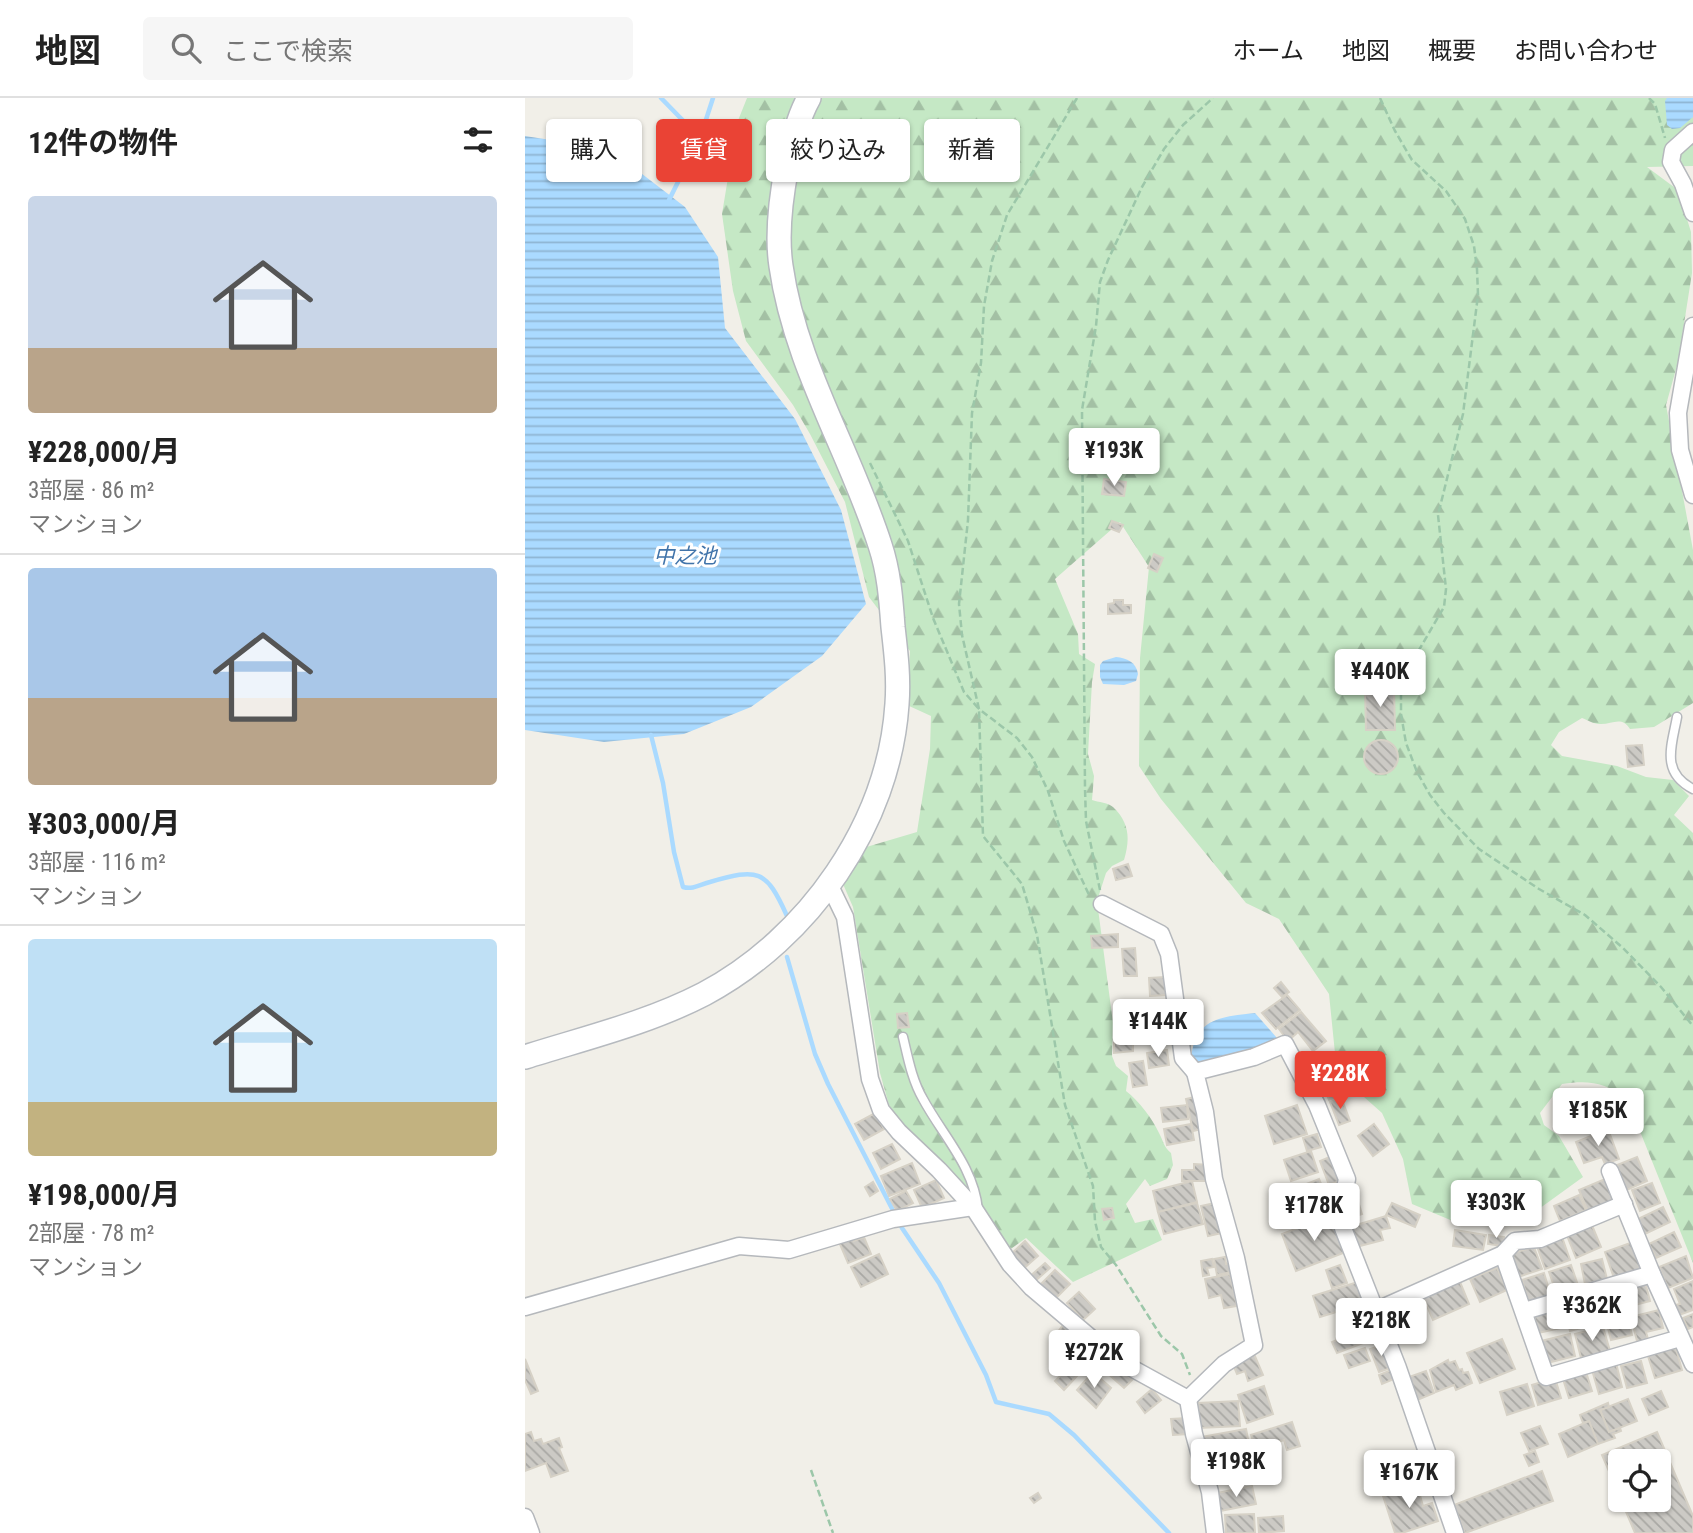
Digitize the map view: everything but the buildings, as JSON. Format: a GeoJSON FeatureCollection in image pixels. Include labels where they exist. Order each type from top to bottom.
{"type":"FeatureCollection","features":[{"type":"Feature","properties":{"kind":"street"},"geometry":{"type":"LineString","coordinates":[[525,1057],[660,1014],[743,971],[773,947],[829,884],[853,847],[871,811],[883,776],[892,740],[898,673],[889,583],[881,548],[867,509],[790,318],[780,263],[782,190],[790,154],[809,98]]}},
{"type":"Feature","properties":{"kind":"street"},"geometry":{"type":"LineString","coordinates":[[1693,132],[1673,149],[1671,162],[1683,184],[1693,213]]}},
{"type":"Feature","properties":{"kind":"street"},"geometry":{"type":"LineString","coordinates":[[1693,326],[1678,413],[1680,450],[1693,495]]}},
{"type":"Feature","properties":{"kind":"street"},"geometry":{"type":"LineString","coordinates":[[829,884],[845,917],[870,1079],[881,1110],[976,1212],[1010,1264],[1032,1288],[1117,1360],[1188,1399]]}},
{"type":"Feature","properties":{"kind":"street"},"geometry":{"type":"LineString","coordinates":[[1102,904],[1161,934],[1170,954],[1183,1058],[1195,1072],[1205,1112],[1214,1179],[1236,1258],[1254,1345],[1224,1364],[1188,1399]]}},
{"type":"Feature","properties":{"kind":"street"},"geometry":{"type":"LineString","coordinates":[[1195,1072],[1254,1057],[1285,1044],[1317,1105],[1347,1179],[1342,1203],[1343,1227],[1398,1368],[1455,1533]]}},
{"type":"Feature","properties":{"kind":"street"},"geometry":{"type":"LineString","coordinates":[[1610,1171],[1652,1274],[1693,1364]]}},
{"type":"Feature","properties":{"kind":"street"},"geometry":{"type":"LineString","coordinates":[[1375,1311],[1503,1254],[1515,1241],[1539,1239],[1624,1204]]}},
{"type":"Feature","properties":{"kind":"street"},"geometry":{"type":"LineString","coordinates":[[525,1307],[739,1246],[789,1250],[896,1218],[976,1212]]}},
{"type":"Feature","properties":{"kind":"street"},"geometry":{"type":"LineString","coordinates":[[1503,1254],[1546,1377],[1680,1338]]}},
{"type":"Feature","properties":{"kind":"street"},"geometry":{"type":"LineString","coordinates":[[1524,1311],[1652,1274]]}},
{"type":"Feature","properties":{"kind":"street"},"geometry":{"type":"LineString","coordinates":[[1188,1399],[1194,1434],[1210,1492],[1215,1533]]}},
{"type":"Feature","properties":{"kind":"street"},"geometry":{"type":"LineString","coordinates":[[525,1517],[531,1533]]}},
{"type":"Feature","properties":{"kind":"lane"},"geometry":{"type":"LineString","coordinates":[[1677,717],[1671,736],[1672,764],[1683,784],[1693,789]]}},
{"type":"Feature","properties":{"kind":"lane"},"geometry":{"type":"LineString","coordinates":[[903,1037],[913,1078],[923,1099],[968,1173],[977,1196],[976,1212]]}},
{"type":"Feature","properties":{"kind":"path"},"geometry":{"type":"LineString","coordinates":[[1077,98],[1007,215],[992,261],[984,306],[981,363],[972,413],[968,520],[959,604],[962,635],[979,709],[983,836],[1022,884],[1037,935],[1065,1105],[1093,1186],[1095,1221],[1101,1247],[1116,1265],[1161,1336],[1182,1354],[1191,1377],[1188,1399]]}},
{"type":"Feature","properties":{"kind":"path"},"geometry":{"type":"LineString","coordinates":[[1102,904],[1086,821],[1085,800],[1082,438],[1084,391],[1096,326],[1100,282],[1108,260],[1142,187],[1164,149],[1182,125],[1213,98]]}},
{"type":"Feature","properties":{"kind":"path"},"geometry":{"type":"LineString","coordinates":[[1380,98],[1412,160],[1446,191],[1465,219],[1474,246],[1477,269],[1478,295],[1463,414],[1438,515],[1446,589],[1444,607],[1405,674],[1401,693],[1401,715],[1406,743],[1417,772],[1430,795],[1444,814],[1479,849],[1539,889],[1585,915],[1661,986],[1693,1026]]}},
{"type":"Feature","properties":{"kind":"path"},"geometry":{"type":"LineString","coordinates":[[1649,98],[1655,104],[1663,136],[1673,149]]}},
{"type":"Feature","properties":{"kind":"path"},"geometry":{"type":"LineString","coordinates":[[869,461],[908,541],[933,618],[964,692],[979,709],[1017,738],[1032,757],[1088,894],[1102,904]]}},
{"type":"Feature","properties":{"kind":"path"},"geometry":{"type":"LineString","coordinates":[[811,1470],[832,1533]]}},
{"type":"Feature","properties":{"kind":"green space"},"geometry":{"type":"Polygon","coordinates":[[[747,98],[1693,98],[1693,166],[1647,167],[1678,190],[1691,232],[1692,273],[1678,362],[1666,405],[1693,550],[1693,703],[1654,727],[1630,729],[1623,722],[1597,724],[1582,718],[1559,732],[1551,745],[1562,756],[1617,766],[1646,777],[1673,780],[1689,796],[1674,815],[1693,833],[1693,1263],[1627,1099],[1596,1084],[1562,1084],[1540,1113],[1544,1125],[1559,1136],[1583,1177],[1525,1219],[1460,1224],[1412,1204],[1403,1159],[1382,1113],[1337,1073],[1329,994],[1279,919],[1246,903],[1161,799],[1139,766],[1140,658],[1149,567],[1120,522],[1055,579],[1078,634],[1079,654],[1095,664],[1088,754],[1094,776],[1092,800],[1113,807],[1123,819],[1127,832],[1124,860],[1112,866],[1106,873],[1097,901],[1113,1023],[1112,1056],[1116,1066],[1128,1076],[1126,1091],[1153,1122],[1171,1153],[1173,1165],[1167,1179],[1150,1186],[1145,1179],[1126,1204],[1135,1223],[1153,1219],[1162,1240],[1073,1282],[1026,1238],[1008,1251],[992,1225],[945,1164],[907,1132],[889,1105],[880,1073],[853,907],[843,884],[863,848],[917,832],[930,749],[931,716],[907,705],[910,651],[869,597],[845,502],[793,405],[746,341],[733,291],[722,214],[727,182],[752,182],[752,119],[739,119],[747,98]]]}},
{"type":"Feature","properties":{"kind":"water"},"geometry":{"type":"Polygon","coordinates":[[[1667,98],[1693,98],[1693,117],[1680,128],[1672,129],[1667,125],[1667,98]]]}},
{"type":"Feature","properties":{"kind":"water","name":"中之池"},"geometry":{"type":"Polygon","coordinates":[[[525,136],[546,139],[546,182],[642,182],[642,174],[685,207],[718,257],[725,328],[795,419],[841,510],[866,604],[822,656],[751,707],[684,734],[604,742],[525,730],[525,136]]]}},
{"type":"Feature","properties":{"kind":"water"},"geometry":{"type":"Polygon","coordinates":[[[1116,657],[1133,664],[1138,674],[1136,681],[1124,685],[1103,684],[1100,665],[1103,661],[1116,657]]]}},
{"type":"Feature","properties":{"kind":"water"},"geometry":{"type":"Polygon","coordinates":[[[1255,1013],[1277,1038],[1275,1045],[1196,1066],[1191,1059],[1193,1045],[1204,1027],[1220,1019],[1255,1013]]]}},
{"type":"Feature","properties":{"kind":"waterway"},"geometry":{"type":"LineString","coordinates":[[661,98],[681,119]]}},
{"type":"Feature","properties":{"kind":"waterway"},"geometry":{"type":"LineString","coordinates":[[669,200],[700,138],[713,98]]}},
{"type":"Feature","properties":{"kind":"waterway"},"geometry":{"type":"LineString","coordinates":[[651,735],[683,887],[694,887],[739,875],[759,876],[773,889],[787,916]]}},
{"type":"Feature","properties":{"kind":"waterway"},"geometry":{"type":"LineString","coordinates":[[787,957],[815,1054],[828,1084],[902,1228],[939,1283],[986,1375],[996,1402],[1049,1414],[1074,1435],[1169,1533]]}}]}
